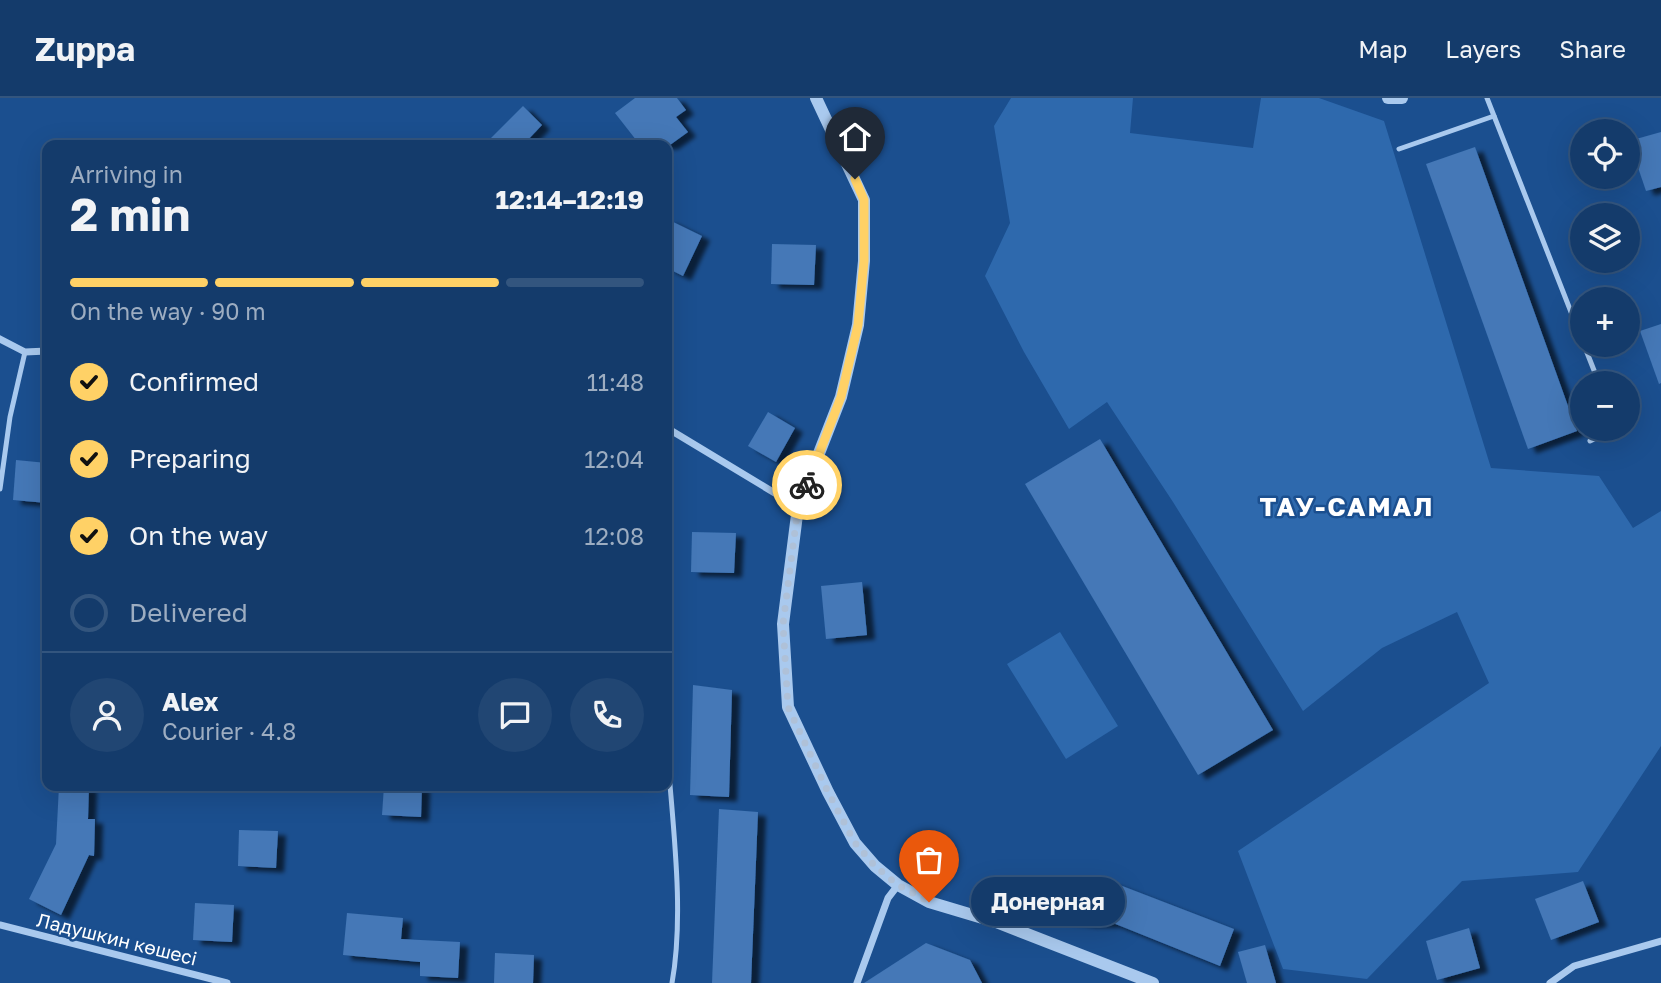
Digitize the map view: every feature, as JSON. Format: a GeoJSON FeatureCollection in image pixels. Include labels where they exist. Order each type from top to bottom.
{"type":"FeatureCollection","features":[{"type":"Feature","properties":{"kind":"street"},"geometry":{"type":"LineString","coordinates":[[816,98],[864,200],[864,261],[858,325],[841,397],[798,507],[783,624],[788,707],[855,843],[875,866],[898,885],[929,902],[996,922],[1153,983]]}},
{"type":"Feature","properties":{"kind":"street"},"geometry":{"type":"LineString","coordinates":[[1388,98],[1402,98]]}},
{"type":"Feature","properties":{"kind":"street"},"geometry":{"type":"LineString","coordinates":[[0,339],[25,352],[42,351]]}},
{"type":"Feature","properties":{"kind":"street"},"geometry":{"type":"LineString","coordinates":[[672,431],[798,507]]}},
{"type":"Feature","properties":{"kind":"street"},"geometry":{"type":"LineString","coordinates":[[857,983],[888,898],[898,885]]}},
{"type":"Feature","properties":{"kind":"street","name":"Ладушкин көшесі"},"geometry":{"type":"LineString","coordinates":[[0,925],[227,983]]}},
{"type":"Feature","properties":{"kind":"street"},"geometry":{"type":"LineString","coordinates":[[1550,983],[1574,966],[1661,941]]}},
{"type":"Feature","properties":{"kind":"lane"},"geometry":{"type":"LineString","coordinates":[[1488,98],[1570,310]]}},
{"type":"Feature","properties":{"kind":"lane"},"geometry":{"type":"LineString","coordinates":[[1399,149],[1494,116]]}},
{"type":"Feature","properties":{"kind":"lane"},"geometry":{"type":"LineString","coordinates":[[0,489],[10,417],[25,352]]}},
{"type":"Feature","properties":{"kind":"lane"},"geometry":{"type":"LineString","coordinates":[[670,791],[678,914],[672,983]]}},
{"type":"Feature","properties":{"kind":"shaded area"},"geometry":{"type":"Polygon","coordinates":[[[1011,98],[1133,98],[1130,133],[1253,148],[1261,98],[1319,98],[1384,121],[1491,468],[1599,476],[1633,528],[1661,511],[1661,746],[1578,872],[1462,881],[1367,979],[1283,969],[1238,851],[1489,683],[1457,612],[1382,648],[1303,711],[1173,502],[1107,402],[1069,429],[1024,352],[985,276],[1010,223],[994,126],[1011,98]]]}},
{"type":"Feature","properties":{"kind":"shaded area"},"geometry":{"type":"Polygon","coordinates":[[[1060,632],[1118,726],[1066,759],[1007,664],[1060,632]]]}},
{"type":"Feature","properties":{"kind":"building"},"geometry":{"type":"Polygon","coordinates":[[[635,98],[677,98],[686,110],[676,117],[688,132],[672,144],[672,140],[636,140],[615,113],[635,98]]]}},
{"type":"Feature","properties":{"kind":"building"},"geometry":{"type":"Polygon","coordinates":[[[523,106],[542,125],[528,140],[489,140],[523,106]]]}},
{"type":"Feature","properties":{"kind":"building"},"geometry":{"type":"Polygon","coordinates":[[[1661,132],[1661,187],[1646,191],[1640,173],[1640,138],[1661,132]]]}},
{"type":"Feature","properties":{"kind":"building"},"geometry":{"type":"Polygon","coordinates":[[[1475,147],[1570,412],[1570,434],[1528,449],[1426,164],[1475,147]]]}},
{"type":"Feature","properties":{"kind":"building"},"geometry":{"type":"Polygon","coordinates":[[[672,221],[702,236],[683,276],[672,270],[672,221]]]}},
{"type":"Feature","properties":{"kind":"building"},"geometry":{"type":"Polygon","coordinates":[[[772,244],[816,245],[814,285],[771,284],[772,244]]]}},
{"type":"Feature","properties":{"kind":"building"},"geometry":{"type":"Polygon","coordinates":[[[1661,324],[1659,384],[1640,331],[1661,324]]]}},
{"type":"Feature","properties":{"kind":"building"},"geometry":{"type":"Polygon","coordinates":[[[768,412],[795,428],[776,462],[748,446],[768,412]]]}},
{"type":"Feature","properties":{"kind":"building"},"geometry":{"type":"Polygon","coordinates":[[[1100,439],[1273,730],[1198,775],[1025,484],[1100,439]]]}},
{"type":"Feature","properties":{"kind":"building"},"geometry":{"type":"Polygon","coordinates":[[[16,460],[42,463],[42,503],[13,500],[16,460]]]}},
{"type":"Feature","properties":{"kind":"building"},"geometry":{"type":"Polygon","coordinates":[[[692,532],[736,533],[734,573],[691,572],[692,532]]]}},
{"type":"Feature","properties":{"kind":"building"},"geometry":{"type":"Polygon","coordinates":[[[862,582],[867,635],[826,639],[821,586],[862,582]]]}},
{"type":"Feature","properties":{"kind":"building"},"geometry":{"type":"Polygon","coordinates":[[[693,685],[732,690],[729,797],[690,795],[693,685]]]}},
{"type":"Feature","properties":{"kind":"building"},"geometry":{"type":"Polygon","coordinates":[[[59,791],[89,791],[88,819],[95,819],[94,856],[89,855],[61,915],[29,899],[56,844],[59,791]]]}},
{"type":"Feature","properties":{"kind":"building"},"geometry":{"type":"Polygon","coordinates":[[[384,791],[422,791],[421,817],[382,815],[384,791]]]}},
{"type":"Feature","properties":{"kind":"building"},"geometry":{"type":"Polygon","coordinates":[[[719,809],[758,812],[751,983],[712,983],[719,809]]]}},
{"type":"Feature","properties":{"kind":"building"},"geometry":{"type":"Polygon","coordinates":[[[239,830],[278,831],[276,868],[238,866],[239,830]]]}},
{"type":"Feature","properties":{"kind":"building"},"geometry":{"type":"Polygon","coordinates":[[[1583,881],[1599,922],[1551,940],[1535,899],[1583,881]]]}},
{"type":"Feature","properties":{"kind":"building"},"geometry":{"type":"Polygon","coordinates":[[[1112,882],[1234,929],[1220,966],[1113,923],[1089,923],[1026,915],[1035,892],[1112,882]]]}},
{"type":"Feature","properties":{"kind":"building"},"geometry":{"type":"Polygon","coordinates":[[[195,903],[234,905],[232,942],[193,940],[195,903]]]}},
{"type":"Feature","properties":{"kind":"building"},"geometry":{"type":"Polygon","coordinates":[[[347,913],[403,918],[401,939],[460,942],[458,978],[420,976],[420,962],[343,955],[347,913]]]}},
{"type":"Feature","properties":{"kind":"building"},"geometry":{"type":"Polygon","coordinates":[[[1469,928],[1480,968],[1437,980],[1426,941],[1469,928]]]}},
{"type":"Feature","properties":{"kind":"building"},"geometry":{"type":"Polygon","coordinates":[[[926,943],[970,960],[982,983],[864,983],[926,943]]]}},
{"type":"Feature","properties":{"kind":"building"},"geometry":{"type":"Polygon","coordinates":[[[1265,945],[1276,983],[1247,983],[1238,952],[1265,945]]]}},
{"type":"Feature","properties":{"kind":"building"},"geometry":{"type":"Polygon","coordinates":[[[495,953],[534,955],[533,983],[494,983],[495,953]]]}},
{"type":"Feature","properties":{"kind":"way so far"},"geometry":{"type":"LineString","coordinates":[[807,485],[798,507],[783,624],[788,707],[855,843],[875,866],[898,885],[929,902]]}},
{"type":"Feature","properties":{"kind":"place","name":"Донерная"},"geometry":{"type":"Point","coordinates":[929,902]}},
{"type":"Feature","properties":{"kind":"district","name":"ТАУ-САМАЛ"},"geometry":{"type":"Point","coordinates":[1347,507]}},
{"type":"Feature","properties":{"kind":"route"},"geometry":{"type":"LineString","coordinates":[[807,485],[841,397],[858,325],[864,261],[864,200],[855,179]]}}]}
